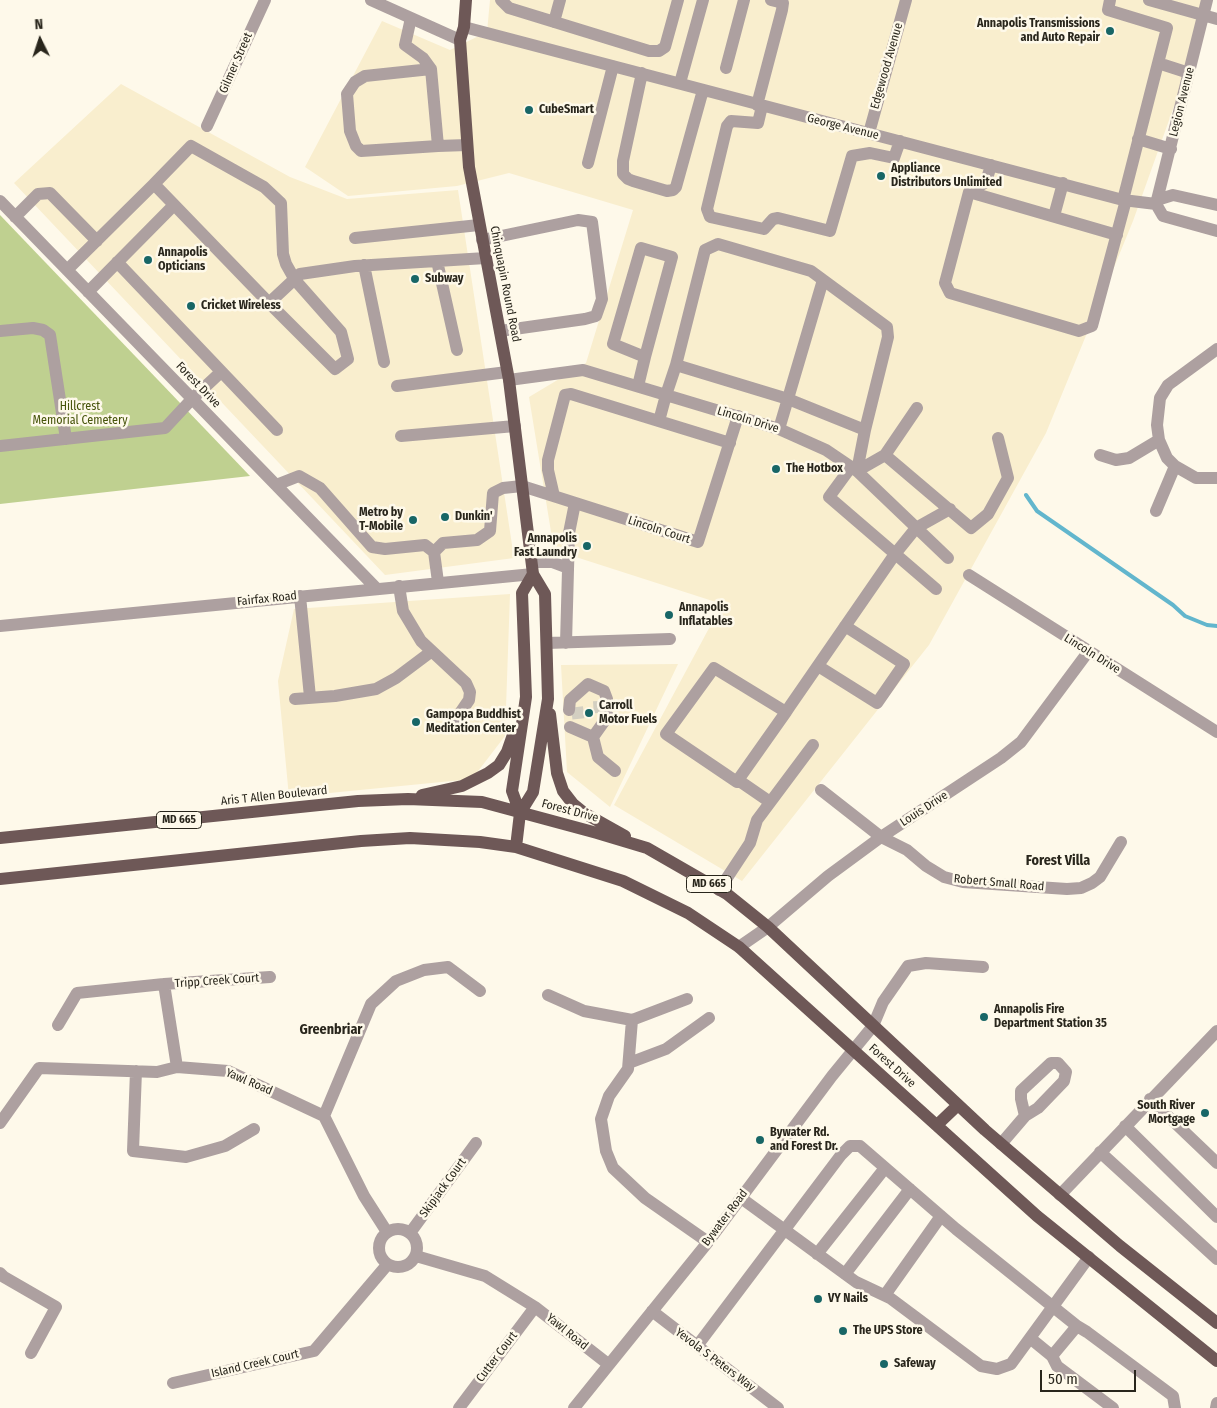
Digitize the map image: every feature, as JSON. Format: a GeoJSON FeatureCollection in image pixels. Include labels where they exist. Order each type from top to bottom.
{"type":"FeatureCollection","features":[{"type":"Feature","properties":{"kind":"main road","name":"Chinquapin Round Road"},"geometry":{"type":"LineString","coordinates":[[466,0],[464,27],[460,40],[468,167],[508,376],[532,568],[545,594],[548,699],[533,792],[520,813],[516,847]]}},
{"type":"Feature","properties":{"kind":"main road","name":"Chinquapin Round Road"},"geometry":{"type":"LineString","coordinates":[[520,813],[512,791],[526,697],[522,593],[532,568]]}},
{"type":"Feature","properties":{"kind":"main road"},"geometry":{"type":"LineString","coordinates":[[408,798],[469,783],[488,773],[507,752],[526,697]]}},
{"type":"Feature","properties":{"kind":"main road"},"geometry":{"type":"LineString","coordinates":[[548,699],[557,772],[563,791],[573,804],[584,813],[647,848]]}},
{"type":"Feature","properties":{"kind":"main road","name":"Aris T Allen Boulevard"},"geometry":{"type":"LineString","coordinates":[[0,838],[358,801],[408,798],[482,802],[520,813]]}},
{"type":"Feature","properties":{"kind":"main road","name":"Forest Drive"},"geometry":{"type":"LineString","coordinates":[[520,813],[597,832],[647,848],[720,890],[768,927],[1001,1144],[1120,1246],[1217,1323]]}},
{"type":"Feature","properties":{"kind":"main road","name":"MD 665"},"geometry":{"type":"LineString","coordinates":[[0,878],[361,840],[437,839],[516,847]]}},
{"type":"Feature","properties":{"kind":"main road","name":"Forest Drive"},"geometry":{"type":"LineString","coordinates":[[516,847],[623,881],[688,913],[739,947],[1037,1216],[1217,1361]]}},
{"type":"Feature","properties":{"kind":"main road"},"geometry":{"type":"LineString","coordinates":[[937,1125],[958,1105]]}},
{"type":"Feature","properties":{"kind":"street","name":"Gilmer Street"},"geometry":{"type":"LineString","coordinates":[[207,126],[264,0]]}},
{"type":"Feature","properties":{"kind":"street"},"geometry":{"type":"LineString","coordinates":[[370,0],[460,40]]}},
{"type":"Feature","properties":{"kind":"street"},"geometry":{"type":"LineString","coordinates":[[501,0],[509,8],[649,51],[659,51],[666,47],[678,0]]}},
{"type":"Feature","properties":{"kind":"street"},"geometry":{"type":"LineString","coordinates":[[554,22],[560,0]]}},
{"type":"Feature","properties":{"kind":"street"},"geometry":{"type":"LineString","coordinates":[[680,83],[703,0]]}},
{"type":"Feature","properties":{"kind":"street"},"geometry":{"type":"LineString","coordinates":[[726,68],[744,0]]}},
{"type":"Feature","properties":{"kind":"street"},"geometry":{"type":"LineString","coordinates":[[771,0],[782,3],[782,10],[759,105],[758,123],[731,121],[726,126],[707,209],[710,217],[764,229],[773,219],[778,218],[830,231],[852,156],[870,153],[894,158],[900,141]]}},
{"type":"Feature","properties":{"kind":"street","name":"Edgewood Avenue"},"geometry":{"type":"LineString","coordinates":[[869,133],[906,0]]}},
{"type":"Feature","properties":{"kind":"street"},"geometry":{"type":"LineString","coordinates":[[991,165],[986,182],[969,192],[946,283],[950,293],[1080,331],[1092,326],[1117,235],[1138,139],[1167,28],[1108,10],[1110,0]]}},
{"type":"Feature","properties":{"kind":"street"},"geometry":{"type":"LineString","coordinates":[[1149,0],[1217,20]]}},
{"type":"Feature","properties":{"kind":"street","name":"Legion Avenue"},"geometry":{"type":"LineString","coordinates":[[1157,202],[1207,0]]}},
{"type":"Feature","properties":{"kind":"street"},"geometry":{"type":"LineString","coordinates":[[411,18],[405,45],[423,58],[431,69],[438,146]]}},
{"type":"Feature","properties":{"kind":"street","name":"George Avenue"},"geometry":{"type":"LineString","coordinates":[[464,27],[1125,200],[1157,202],[1173,195],[1217,205]]}},
{"type":"Feature","properties":{"kind":"street"},"geometry":{"type":"LineString","coordinates":[[1158,63],[1189,74]]}},
{"type":"Feature","properties":{"kind":"street"},"geometry":{"type":"LineString","coordinates":[[588,162],[614,66]]}},
{"type":"Feature","properties":{"kind":"street"},"geometry":{"type":"LineString","coordinates":[[431,69],[365,76],[355,82],[347,94],[350,131],[356,146],[361,151],[466,145]]}},
{"type":"Feature","properties":{"kind":"street"},"geometry":{"type":"LineString","coordinates":[[642,73],[623,161],[623,170],[628,179],[667,191],[673,190],[676,187],[703,90]]}},
{"type":"Feature","properties":{"kind":"street"},"geometry":{"type":"LineString","coordinates":[[1138,139],[1171,149]]}},
{"type":"Feature","properties":{"kind":"street"},"geometry":{"type":"LineString","coordinates":[[67,270],[191,146],[264,187],[281,202],[283,254],[286,264],[294,280],[341,332],[348,358],[335,369],[154,184]]}},
{"type":"Feature","properties":{"kind":"street"},"geometry":{"type":"LineString","coordinates":[[1054,216],[1063,183]]}},
{"type":"Feature","properties":{"kind":"street"},"geometry":{"type":"LineString","coordinates":[[969,192],[1117,235]]}},
{"type":"Feature","properties":{"kind":"street"},"geometry":{"type":"LineString","coordinates":[[16,217],[38,194],[50,193],[96,241]]}},
{"type":"Feature","properties":{"kind":"street","name":"Forest Drive"},"geometry":{"type":"LineString","coordinates":[[0,201],[376,588]]}},
{"type":"Feature","properties":{"kind":"street"},"geometry":{"type":"LineString","coordinates":[[1157,202],[1163,216],[1217,232]]}},
{"type":"Feature","properties":{"kind":"street"},"geometry":{"type":"LineString","coordinates":[[88,292],[174,205]]}},
{"type":"Feature","properties":{"kind":"street"},"geometry":{"type":"LineString","coordinates":[[482,240],[578,220],[592,222],[602,299],[596,316],[500,331]]}},
{"type":"Feature","properties":{"kind":"street"},"geometry":{"type":"LineString","coordinates":[[355,238],[479,225]]}},
{"type":"Feature","properties":{"kind":"street"},"geometry":{"type":"LineString","coordinates":[[659,421],[676,365],[705,250],[718,244],[812,271],[887,327],[888,337],[854,469]]}},
{"type":"Feature","properties":{"kind":"street"},"geometry":{"type":"LineString","coordinates":[[638,386],[646,357],[672,257],[642,248],[613,344],[646,357]]}},
{"type":"Feature","properties":{"kind":"street"},"geometry":{"type":"LineString","coordinates":[[269,303],[300,274],[364,265],[486,258]]}},
{"type":"Feature","properties":{"kind":"street"},"geometry":{"type":"LineString","coordinates":[[437,261],[457,350]]}},
{"type":"Feature","properties":{"kind":"street"},"geometry":{"type":"LineString","coordinates":[[117,262],[277,430]]}},
{"type":"Feature","properties":{"kind":"street"},"geometry":{"type":"LineString","coordinates":[[364,265],[384,362]]}},
{"type":"Feature","properties":{"kind":"street"},"geometry":{"type":"LineString","coordinates":[[779,429],[823,280]]}},
{"type":"Feature","properties":{"kind":"street"},"geometry":{"type":"LineString","coordinates":[[0,331],[33,328],[43,330],[50,335],[66,439]]}},
{"type":"Feature","properties":{"kind":"street"},"geometry":{"type":"LineString","coordinates":[[1217,349],[1168,385],[1160,398],[1158,412],[1159,440],[1171,462],[1196,478],[1217,478]]}},
{"type":"Feature","properties":{"kind":"street"},"geometry":{"type":"LineString","coordinates":[[676,365],[788,399],[864,430]]}},
{"type":"Feature","properties":{"kind":"street","name":"Lincoln Drive"},"geometry":{"type":"LineString","coordinates":[[397,386],[583,370],[738,416],[779,429],[826,450],[854,469],[948,558]]}},
{"type":"Feature","properties":{"kind":"street"},"geometry":{"type":"LineString","coordinates":[[0,446],[165,428],[221,372]]}},
{"type":"Feature","properties":{"kind":"street"},"geometry":{"type":"LineString","coordinates":[[568,372],[571,394]]}},
{"type":"Feature","properties":{"kind":"street"},"geometry":{"type":"LineString","coordinates":[[554,496],[548,470],[548,460],[565,395],[571,394],[730,443]]}},
{"type":"Feature","properties":{"kind":"street"},"geometry":{"type":"LineString","coordinates":[[917,408],[885,455],[854,469],[829,497],[936,589]]}},
{"type":"Feature","properties":{"kind":"street","name":"Lincoln Court"},"geometry":{"type":"LineString","coordinates":[[522,486],[698,542],[738,416]]}},
{"type":"Feature","properties":{"kind":"street"},"geometry":{"type":"LineString","coordinates":[[401,436],[515,426]]}},
{"type":"Feature","properties":{"kind":"street"},"geometry":{"type":"LineString","coordinates":[[885,455],[971,528],[988,514],[1008,478],[998,438]]}},
{"type":"Feature","properties":{"kind":"street"},"geometry":{"type":"LineString","coordinates":[[1100,455],[1116,460],[1129,458],[1159,440]]}},
{"type":"Feature","properties":{"kind":"street"},"geometry":{"type":"LineString","coordinates":[[1156,511],[1171,462]]}},
{"type":"Feature","properties":{"kind":"street"},"geometry":{"type":"LineString","coordinates":[[276,486],[299,476],[320,488],[372,547],[385,549],[426,545],[434,552],[438,582]]}},
{"type":"Feature","properties":{"kind":"street"},"geometry":{"type":"LineString","coordinates":[[434,552],[442,544],[477,540],[490,531],[493,493],[503,488],[522,486]]}},
{"type":"Feature","properties":{"kind":"street"},"geometry":{"type":"LineString","coordinates":[[566,643],[569,533],[575,503]]}},
{"type":"Feature","properties":{"kind":"street"},"geometry":{"type":"LineString","coordinates":[[738,780],[895,554],[916,528],[950,509]]}},
{"type":"Feature","properties":{"kind":"street","name":"Fairfax Road"},"geometry":{"type":"LineString","coordinates":[[0,626],[438,582],[532,568],[552,562],[568,568]]}},
{"type":"Feature","properties":{"kind":"street","name":"Lincoln Drive"},"geometry":{"type":"LineString","coordinates":[[969,575],[1217,732]]}},
{"type":"Feature","properties":{"kind":"street"},"geometry":{"type":"LineString","coordinates":[[399,586],[403,611],[421,641],[466,683],[470,692],[469,700],[456,719]]}},
{"type":"Feature","properties":{"kind":"street"},"geometry":{"type":"LineString","coordinates":[[300,596],[310,698]]}},
{"type":"Feature","properties":{"kind":"street"},"geometry":{"type":"LineString","coordinates":[[818,666],[877,703],[904,664],[845,626]]}},
{"type":"Feature","properties":{"kind":"street"},"geometry":{"type":"LineString","coordinates":[[546,644],[670,639]]}},
{"type":"Feature","properties":{"kind":"street"},"geometry":{"type":"LineString","coordinates":[[295,699],[376,689],[396,678],[432,651]]}},
{"type":"Feature","properties":{"kind":"street","name":"Louis Drive"},"geometry":{"type":"LineString","coordinates":[[739,947],[768,927],[828,876],[881,837],[1001,758],[1021,742],[1088,652]]}},
{"type":"Feature","properties":{"kind":"street"},"geometry":{"type":"LineString","coordinates":[[770,802],[666,734],[714,668],[786,712]]}},
{"type":"Feature","properties":{"kind":"street"},"geometry":{"type":"LineString","coordinates":[[573,708],[570,700],[588,684],[604,691],[603,700]]}},
{"type":"Feature","properties":{"kind":"street"},"geometry":{"type":"LineString","coordinates":[[604,717],[594,737],[598,757],[615,771]]}},
{"type":"Feature","properties":{"kind":"street"},"geometry":{"type":"LineString","coordinates":[[575,725],[594,737]]}},
{"type":"Feature","properties":{"kind":"street"},"geometry":{"type":"LineString","coordinates":[[720,890],[750,843],[757,820],[813,745]]}},
{"type":"Feature","properties":{"kind":"street","name":"Robert Small Road"},"geometry":{"type":"LineString","coordinates":[[821,790],[881,837],[907,850],[926,866],[944,877],[963,882],[1067,889],[1081,888],[1100,877],[1122,842]]}},
{"type":"Feature","properties":{"kind":"street","name":"Bywater Road"},"geometry":{"type":"LineString","coordinates":[[574,1408],[708,1242],[873,1026],[883,1002],[908,966],[926,963],[983,967]]}},
{"type":"Feature","properties":{"kind":"street"},"geometry":{"type":"LineString","coordinates":[[386,1232],[364,1196],[324,1116],[371,1004],[396,981],[424,970],[448,968],[480,991]]}},
{"type":"Feature","properties":{"kind":"street","name":"Tripp Creek Court"},"geometry":{"type":"LineString","coordinates":[[58,1025],[77,993],[164,984],[270,977]]}},
{"type":"Feature","properties":{"kind":"street","name":"Tripp Creek Court"},"geometry":{"type":"LineString","coordinates":[[164,984],[177,1067]]}},
{"type":"Feature","properties":{"kind":"street"},"geometry":{"type":"LineString","coordinates":[[548,994],[584,1010],[632,1020],[687,999]]}},
{"type":"Feature","properties":{"kind":"street"},"geometry":{"type":"LineString","coordinates":[[629,1063],[666,1049],[710,1018]]}},
{"type":"Feature","properties":{"kind":"street"},"geometry":{"type":"LineString","coordinates":[[632,1020],[628,1068],[609,1096],[600,1119],[606,1151],[613,1168],[645,1198],[708,1242]]}},
{"type":"Feature","properties":{"kind":"street"},"geometry":{"type":"LineString","coordinates":[[1060,1195],[1217,1030]]}},
{"type":"Feature","properties":{"kind":"street","name":"Yawl Road"},"geometry":{"type":"LineString","coordinates":[[0,1123],[39,1068],[157,1072],[177,1067],[228,1071],[324,1116]]}},
{"type":"Feature","properties":{"kind":"street"},"geometry":{"type":"LineString","coordinates":[[136,1071],[133,1151],[186,1157],[225,1146],[254,1129]]}},
{"type":"Feature","properties":{"kind":"street"},"geometry":{"type":"LineString","coordinates":[[1150,1099],[1217,1164]]}},
{"type":"Feature","properties":{"kind":"street"},"geometry":{"type":"LineString","coordinates":[[1001,1144],[1025,1116]]}},
{"type":"Feature","properties":{"kind":"street"},"geometry":{"type":"LineString","coordinates":[[1125,1126],[1217,1217]]}},
{"type":"Feature","properties":{"kind":"street","name":"Skipjack Court"},"geometry":{"type":"LineString","coordinates":[[410,1233],[476,1142]]}},
{"type":"Feature","properties":{"kind":"street"},"geometry":{"type":"LineString","coordinates":[[697,1346],[841,1155],[850,1146],[860,1146],[941,1216],[1052,1307],[1173,1396],[1175,1408]]}},
{"type":"Feature","properties":{"kind":"street"},"geometry":{"type":"LineString","coordinates":[[1100,1152],[1217,1259]]}},
{"type":"Feature","properties":{"kind":"street"},"geometry":{"type":"LineString","coordinates":[[817,1254],[885,1168]]}},
{"type":"Feature","properties":{"kind":"street"},"geometry":{"type":"LineString","coordinates":[[845,1274],[910,1189]]}},
{"type":"Feature","properties":{"kind":"street"},"geometry":{"type":"LineString","coordinates":[[741,1198],[856,1282],[890,1298],[981,1366],[997,1369],[1011,1364],[1089,1257]]}},
{"type":"Feature","properties":{"kind":"street"},"geometry":{"type":"LineString","coordinates":[[885,1295],[941,1216]]}},
{"type":"Feature","properties":{"kind":"street"},"geometry":{"type":"LineString","coordinates":[[398,1228],[410,1233],[417,1244],[416,1256],[407,1266],[400,1268],[388,1265],[382,1260],[378,1249],[379,1242],[386,1232],[398,1228]]}},
{"type":"Feature","properties":{"kind":"street","name":"Yawl Road"},"geometry":{"type":"LineString","coordinates":[[416,1256],[485,1276],[535,1307],[608,1364]]}},
{"type":"Feature","properties":{"kind":"street","name":"Island Creek Court"},"geometry":{"type":"LineString","coordinates":[[173,1383],[314,1351],[388,1265]]}},
{"type":"Feature","properties":{"kind":"street"},"geometry":{"type":"LineString","coordinates":[[0,1272],[4,1277],[56,1307],[31,1353]]}},
{"type":"Feature","properties":{"kind":"street","name":"Cutter Court"},"geometry":{"type":"LineString","coordinates":[[459,1408],[535,1307]]}},
{"type":"Feature","properties":{"kind":"street","name":"Yevola S Peters Way"},"geometry":{"type":"LineString","coordinates":[[652,1311],[778,1408]]}},
{"type":"Feature","properties":{"kind":"street"},"geometry":{"type":"LineString","coordinates":[[1052,1356],[1077,1326]]}},
{"type":"Feature","properties":{"kind":"street"},"geometry":{"type":"LineString","coordinates":[[1030,1338],[1052,1356],[1057,1366],[1113,1408]]}},
{"type":"Feature","properties":{"kind":"street"},"geometry":{"type":"LineString","coordinates":[[1216,1408],[1217,1403]]}},
{"type":"Feature","properties":{"kind":"shaded area"},"geometry":{"type":"Polygon","coordinates":[[[490,0],[1212,0],[1133,221],[1046,433],[929,645],[742,881],[614,805],[722,604],[554,550],[529,397],[586,363],[633,210],[509,173],[457,186],[348,196],[305,167],[382,21],[450,50],[487,32],[490,0]]]}},
{"type":"Feature","properties":{"kind":"shaded area"},"geometry":{"type":"Polygon","coordinates":[[[121,84],[290,177],[347,199],[458,190],[514,558],[385,575],[14,183],[121,84]]]}},
{"type":"Feature","properties":{"kind":"shaded area"},"geometry":{"type":"Polygon","coordinates":[[[510,594],[505,736],[472,779],[289,797],[278,681],[294,609],[510,594]]]}},
{"type":"Feature","properties":{"kind":"shaded area"},"geometry":{"type":"Polygon","coordinates":[[[678,664],[610,807],[567,772],[561,665],[678,664]]]}},
{"type":"Feature","properties":{"kind":"green space","name":"Hillcrest Memorial Cemetery"},"geometry":{"type":"Polygon","coordinates":[[[0,215],[250,476],[0,504],[0,215]]]}},
{"type":"Feature","properties":{"kind":"waterway"},"geometry":{"type":"LineString","coordinates":[[1026,495],[1037,511],[1173,605],[1185,616],[1207,625],[1217,626]]}},
{"type":"Feature","properties":{"kind":"tunnel"},"geometry":{"type":"LineString","coordinates":[[599,701],[600,718]]}},
{"type":"Feature","properties":{"kind":"tunnel"},"geometry":{"type":"LineString","coordinates":[[577,707],[579,724]]}},
{"type":"Feature","properties":{"kind":"place","name":"Annapolis Transmissions and Auto Repair"},"geometry":{"type":"Point","coordinates":[1110,31]}},
{"type":"Feature","properties":{"kind":"place","name":"CubeSmart"},"geometry":{"type":"Point","coordinates":[529,110]}},
{"type":"Feature","properties":{"kind":"place","name":"Appliance Distributors Unlimited"},"geometry":{"type":"Point","coordinates":[881,176]}},
{"type":"Feature","properties":{"kind":"place","name":"Annapolis Opticians"},"geometry":{"type":"Point","coordinates":[148,260]}},
{"type":"Feature","properties":{"kind":"place","name":"Subway"},"geometry":{"type":"Point","coordinates":[415,279]}},
{"type":"Feature","properties":{"kind":"place","name":"Cricket Wireless"},"geometry":{"type":"Point","coordinates":[191,306]}},
{"type":"Feature","properties":{"kind":"place","name":"The Hotbox"},"geometry":{"type":"Point","coordinates":[776,469]}},
{"type":"Feature","properties":{"kind":"place","name":"Dunkin'"},"geometry":{"type":"Point","coordinates":[445,517]}},
{"type":"Feature","properties":{"kind":"place","name":"Metro by T-Mobile"},"geometry":{"type":"Point","coordinates":[413,520]}},
{"type":"Feature","properties":{"kind":"place","name":"Annapolis Fast Laundry"},"geometry":{"type":"Point","coordinates":[587,546]}},
{"type":"Feature","properties":{"kind":"place","name":"Annapolis Inflatables"},"geometry":{"type":"Point","coordinates":[669,615]}},
{"type":"Feature","properties":{"kind":"place","name":"Carroll Motor Fuels"},"geometry":{"type":"Point","coordinates":[589,713]}},
{"type":"Feature","properties":{"kind":"place","name":"Gampopa Buddhist Meditation Center"},"geometry":{"type":"Point","coordinates":[416,722]}},
{"type":"Feature","properties":{"kind":"place","name":"Annapolis Fire Department Station 35"},"geometry":{"type":"Point","coordinates":[984,1017]}},
{"type":"Feature","properties":{"kind":"place","name":"South River Mortgage"},"geometry":{"type":"Point","coordinates":[1205,1113]}},
{"type":"Feature","properties":{"kind":"place","name":"Bywater Rd. and Forest Dr."},"geometry":{"type":"Point","coordinates":[760,1140]}},
{"type":"Feature","properties":{"kind":"place","name":"VY Nails"},"geometry":{"type":"Point","coordinates":[818,1299]}},
{"type":"Feature","properties":{"kind":"place","name":"The UPS Store"},"geometry":{"type":"Point","coordinates":[843,1331]}},
{"type":"Feature","properties":{"kind":"place","name":"Safeway"},"geometry":{"type":"Point","coordinates":[884,1364]}},
{"type":"Feature","properties":{"kind":"district","name":"Forest Villa"},"geometry":{"type":"Point","coordinates":[1058,861]}},
{"type":"Feature","properties":{"kind":"district","name":"Greenbriar"},"geometry":{"type":"Point","coordinates":[331,1030]}}]}
